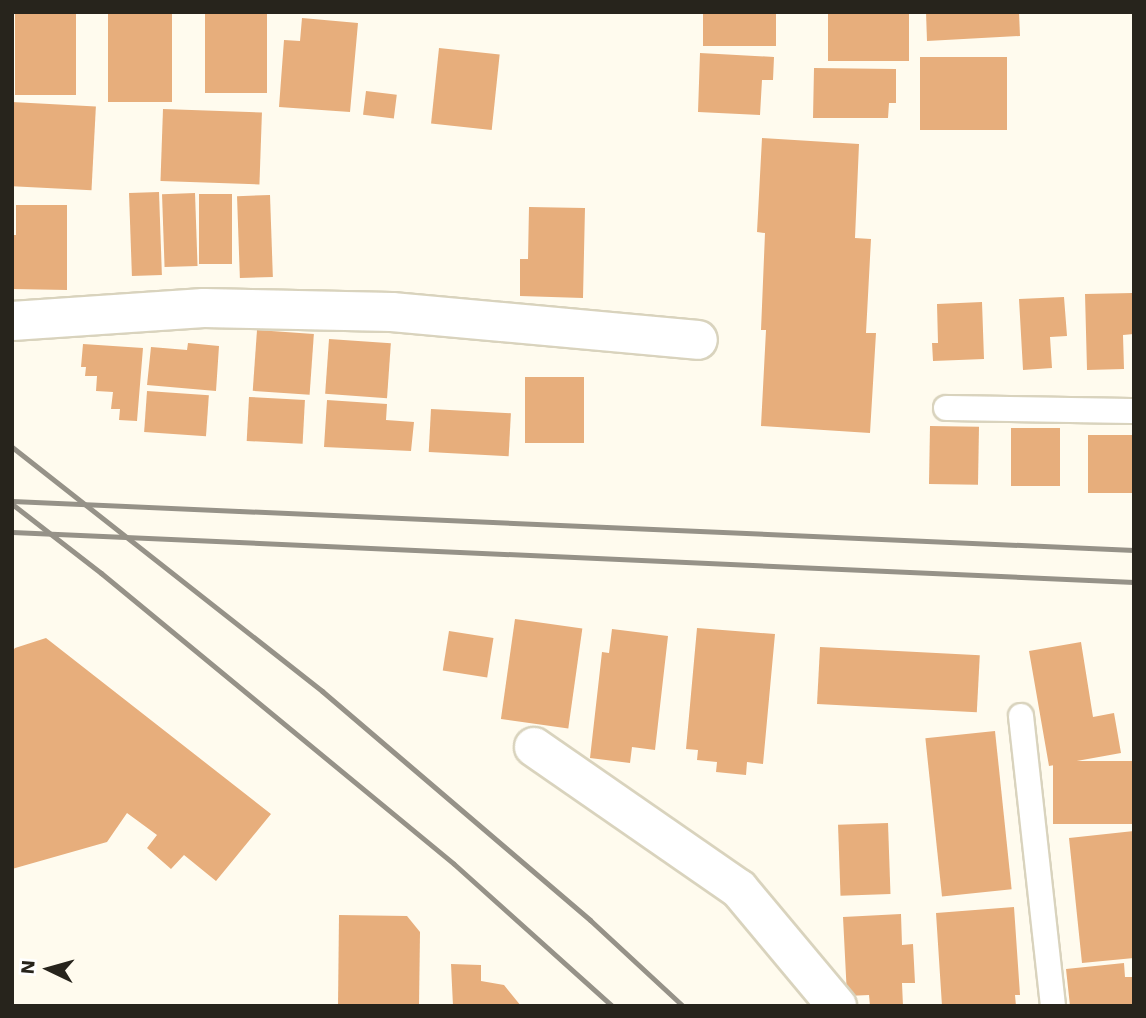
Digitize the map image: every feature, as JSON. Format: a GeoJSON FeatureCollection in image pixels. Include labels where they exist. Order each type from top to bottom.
{"type":"FeatureCollection","features":[{"type":"Feature","properties":{"kind":"street"},"geometry":{"type":"LineString","coordinates":[[12,321],[204,308],[392,312],[698,340]]}},
{"type":"Feature","properties":{"kind":"street"},"geometry":{"type":"LineString","coordinates":[[534,747],[738,889],[837,1006]]}},
{"type":"Feature","properties":{"kind":"lane"},"geometry":{"type":"LineString","coordinates":[[946,408],[1134,411]]}},
{"type":"Feature","properties":{"kind":"lane"},"geometry":{"type":"LineString","coordinates":[[1021,716],[1053,1006]]}},
{"type":"Feature","properties":{"kind":"building"},"geometry":{"type":"Polygon","coordinates":[[[15,12],[76,12],[76,95],[15,95],[15,12]]]}},
{"type":"Feature","properties":{"kind":"building"},"geometry":{"type":"Polygon","coordinates":[[[108,12],[172,12],[172,102],[108,102],[108,12]]]}},
{"type":"Feature","properties":{"kind":"building"},"geometry":{"type":"Polygon","coordinates":[[[205,12],[267,12],[267,93],[205,93],[205,12]]]}},
{"type":"Feature","properties":{"kind":"building"},"geometry":{"type":"Polygon","coordinates":[[[703,12],[776,12],[776,46],[703,46],[703,12]]]}},
{"type":"Feature","properties":{"kind":"building"},"geometry":{"type":"Polygon","coordinates":[[[828,12],[909,12],[909,61],[828,61],[828,12]]]}},
{"type":"Feature","properties":{"kind":"building"},"geometry":{"type":"Polygon","coordinates":[[[926,12],[1019,12],[1020,36],[927,41],[926,12]]]}},
{"type":"Feature","properties":{"kind":"building"},"geometry":{"type":"Polygon","coordinates":[[[302,18],[358,23],[350,112],[279,107],[284,40],[300,41],[302,18]]]}},
{"type":"Feature","properties":{"kind":"building"},"geometry":{"type":"Polygon","coordinates":[[[439,48],[500,54],[492,130],[431,124],[439,48]]]}},
{"type":"Feature","properties":{"kind":"building"},"geometry":{"type":"Polygon","coordinates":[[[700,53],[774,57],[773,80],[762,80],[760,115],[698,112],[700,53]]]}},
{"type":"Feature","properties":{"kind":"building"},"geometry":{"type":"Polygon","coordinates":[[[920,57],[1007,57],[1007,130],[920,130],[920,57]]]}},
{"type":"Feature","properties":{"kind":"building"},"geometry":{"type":"Polygon","coordinates":[[[814,68],[896,69],[896,103],[889,103],[888,118],[813,118],[814,68]]]}},
{"type":"Feature","properties":{"kind":"building"},"geometry":{"type":"Polygon","coordinates":[[[366,91],[397,95],[394,119],[363,115],[366,91]]]}},
{"type":"Feature","properties":{"kind":"building"},"geometry":{"type":"Polygon","coordinates":[[[12,102],[96,106],[91,190],[12,186],[12,102]]]}},
{"type":"Feature","properties":{"kind":"building"},"geometry":{"type":"Polygon","coordinates":[[[163,109],[262,112],[259,184],[160,181],[163,109]]]}},
{"type":"Feature","properties":{"kind":"building"},"geometry":{"type":"Polygon","coordinates":[[[762,138],[859,144],[855,238],[871,239],[866,333],[876,333],[870,433],[761,426],[766,330],[761,330],[765,233],[757,232],[762,138]]]}},
{"type":"Feature","properties":{"kind":"building"},"geometry":{"type":"Polygon","coordinates":[[[159,192],[162,275],[132,276],[129,193],[159,192]]]}},
{"type":"Feature","properties":{"kind":"building"},"geometry":{"type":"Polygon","coordinates":[[[195,193],[198,266],[165,267],[162,194],[195,193]]]}},
{"type":"Feature","properties":{"kind":"building"},"geometry":{"type":"Polygon","coordinates":[[[199,194],[232,194],[232,264],[199,264],[199,194]]]}},
{"type":"Feature","properties":{"kind":"building"},"geometry":{"type":"Polygon","coordinates":[[[270,195],[273,277],[240,278],[237,196],[270,195]]]}},
{"type":"Feature","properties":{"kind":"building"},"geometry":{"type":"Polygon","coordinates":[[[16,205],[67,205],[67,290],[12,289],[12,235],[16,235],[16,205]]]}},
{"type":"Feature","properties":{"kind":"building"},"geometry":{"type":"Polygon","coordinates":[[[529,207],[585,208],[583,298],[520,296],[520,259],[528,259],[529,207]]]}},
{"type":"Feature","properties":{"kind":"building"},"geometry":{"type":"Polygon","coordinates":[[[1133,293],[1134,334],[1123,335],[1124,369],[1087,370],[1085,294],[1133,293]]]}},
{"type":"Feature","properties":{"kind":"building"},"geometry":{"type":"Polygon","coordinates":[[[1064,297],[1067,336],[1050,337],[1052,368],[1023,370],[1019,299],[1064,297]]]}},
{"type":"Feature","properties":{"kind":"building"},"geometry":{"type":"Polygon","coordinates":[[[982,302],[984,359],[933,361],[932,343],[938,343],[937,304],[982,302]]]}},
{"type":"Feature","properties":{"kind":"building"},"geometry":{"type":"Polygon","coordinates":[[[257,330],[314,334],[310,395],[253,391],[257,330]]]}},
{"type":"Feature","properties":{"kind":"building"},"geometry":{"type":"Polygon","coordinates":[[[329,339],[391,343],[387,398],[325,394],[329,339]]]}},
{"type":"Feature","properties":{"kind":"building"},"geometry":{"type":"Polygon","coordinates":[[[188,343],[219,346],[216,391],[147,385],[151,347],[187,350],[188,343]]]}},
{"type":"Feature","properties":{"kind":"building"},"geometry":{"type":"Polygon","coordinates":[[[83,344],[143,348],[137,421],[119,420],[120,409],[111,409],[113,392],[96,391],[97,376],[85,376],[86,367],[81,367],[83,344]]]}},
{"type":"Feature","properties":{"kind":"building"},"geometry":{"type":"Polygon","coordinates":[[[525,377],[584,377],[584,443],[525,443],[525,377]]]}},
{"type":"Feature","properties":{"kind":"building"},"geometry":{"type":"Polygon","coordinates":[[[147,391],[209,395],[206,436],[144,432],[147,391]]]}},
{"type":"Feature","properties":{"kind":"building"},"geometry":{"type":"Polygon","coordinates":[[[249,397],[305,400],[303,444],[247,441],[249,397]]]}},
{"type":"Feature","properties":{"kind":"building"},"geometry":{"type":"Polygon","coordinates":[[[327,400],[387,404],[386,420],[414,422],[411,451],[324,447],[327,400]]]}},
{"type":"Feature","properties":{"kind":"building"},"geometry":{"type":"Polygon","coordinates":[[[431,409],[511,413],[509,456],[429,452],[431,409]]]}},
{"type":"Feature","properties":{"kind":"building"},"geometry":{"type":"Polygon","coordinates":[[[930,426],[979,427],[978,485],[929,484],[930,426]]]}},
{"type":"Feature","properties":{"kind":"building"},"geometry":{"type":"Polygon","coordinates":[[[1011,428],[1060,428],[1060,486],[1011,486],[1011,428]]]}},
{"type":"Feature","properties":{"kind":"building"},"geometry":{"type":"Polygon","coordinates":[[[1088,435],[1134,435],[1134,493],[1088,493],[1088,435]]]}},
{"type":"Feature","properties":{"kind":"building"},"geometry":{"type":"Polygon","coordinates":[[[515,619],[582,628],[568,728],[501,719],[515,619]]]}},
{"type":"Feature","properties":{"kind":"building"},"geometry":{"type":"Polygon","coordinates":[[[697,628],[775,634],[763,764],[747,762],[746,775],[716,772],[717,762],[697,760],[698,750],[686,749],[697,628]]]}},
{"type":"Feature","properties":{"kind":"building"},"geometry":{"type":"Polygon","coordinates":[[[612,629],[668,636],[655,750],[632,747],[630,763],[590,758],[602,652],[609,653],[612,629]]]}},
{"type":"Feature","properties":{"kind":"building"},"geometry":{"type":"Polygon","coordinates":[[[449,631],[493,638],[487,678],[443,671],[449,631]]]}},
{"type":"Feature","properties":{"kind":"building"},"geometry":{"type":"Polygon","coordinates":[[[46,638],[271,814],[216,881],[184,855],[171,869],[147,848],[157,835],[127,813],[107,842],[12,869],[12,652],[15,648],[46,638]]]}},
{"type":"Feature","properties":{"kind":"building"},"geometry":{"type":"Polygon","coordinates":[[[1081,642],[1093,717],[1114,713],[1121,753],[1049,766],[1029,651],[1081,642]]]}},
{"type":"Feature","properties":{"kind":"building"},"geometry":{"type":"Polygon","coordinates":[[[820,647],[980,655],[977,712],[817,704],[820,647]]]}},
{"type":"Feature","properties":{"kind":"building"},"geometry":{"type":"Polygon","coordinates":[[[995,731],[1012,889],[942,896],[925,738],[995,731]]]}},
{"type":"Feature","properties":{"kind":"building"},"geometry":{"type":"Polygon","coordinates":[[[1053,761],[1134,761],[1134,824],[1053,824],[1053,761]]]}},
{"type":"Feature","properties":{"kind":"building"},"geometry":{"type":"Polygon","coordinates":[[[888,823],[890,894],[841,896],[838,825],[888,823]]]}},
{"type":"Feature","properties":{"kind":"building"},"geometry":{"type":"Polygon","coordinates":[[[1134,831],[1134,958],[1082,963],[1069,838],[1134,831]]]}},
{"type":"Feature","properties":{"kind":"building"},"geometry":{"type":"Polygon","coordinates":[[[1014,907],[1020,995],[1015,995],[1016,1006],[942,1006],[936,913],[1014,907]]]}},
{"type":"Feature","properties":{"kind":"building"},"geometry":{"type":"Polygon","coordinates":[[[901,914],[902,945],[913,944],[915,983],[902,983],[903,1006],[870,1006],[869,995],[847,996],[843,917],[901,914]]]}},
{"type":"Feature","properties":{"kind":"building"},"geometry":{"type":"Polygon","coordinates":[[[339,915],[407,916],[420,932],[419,1006],[338,1006],[339,915]]]}},
{"type":"Feature","properties":{"kind":"building"},"geometry":{"type":"Polygon","coordinates":[[[1124,963],[1125,977],[1134,977],[1134,1006],[1070,1006],[1066,969],[1124,963]]]}},
{"type":"Feature","properties":{"kind":"building"},"geometry":{"type":"Polygon","coordinates":[[[451,964],[481,965],[481,981],[504,985],[521,1006],[453,1006],[451,964]]]}},
{"type":"Feature","properties":{"kind":"railway"},"geometry":{"type":"LineString","coordinates":[[12,447],[322,691],[590,920],[683,1006]]}},
{"type":"Feature","properties":{"kind":"railway"},"geometry":{"type":"LineString","coordinates":[[12,501],[1134,550]]}},
{"type":"Feature","properties":{"kind":"railway"},"geometry":{"type":"LineString","coordinates":[[12,504],[101,573],[454,864],[612,1006]]}},
{"type":"Feature","properties":{"kind":"railway"},"geometry":{"type":"LineString","coordinates":[[12,532],[1134,582]]}}]}
